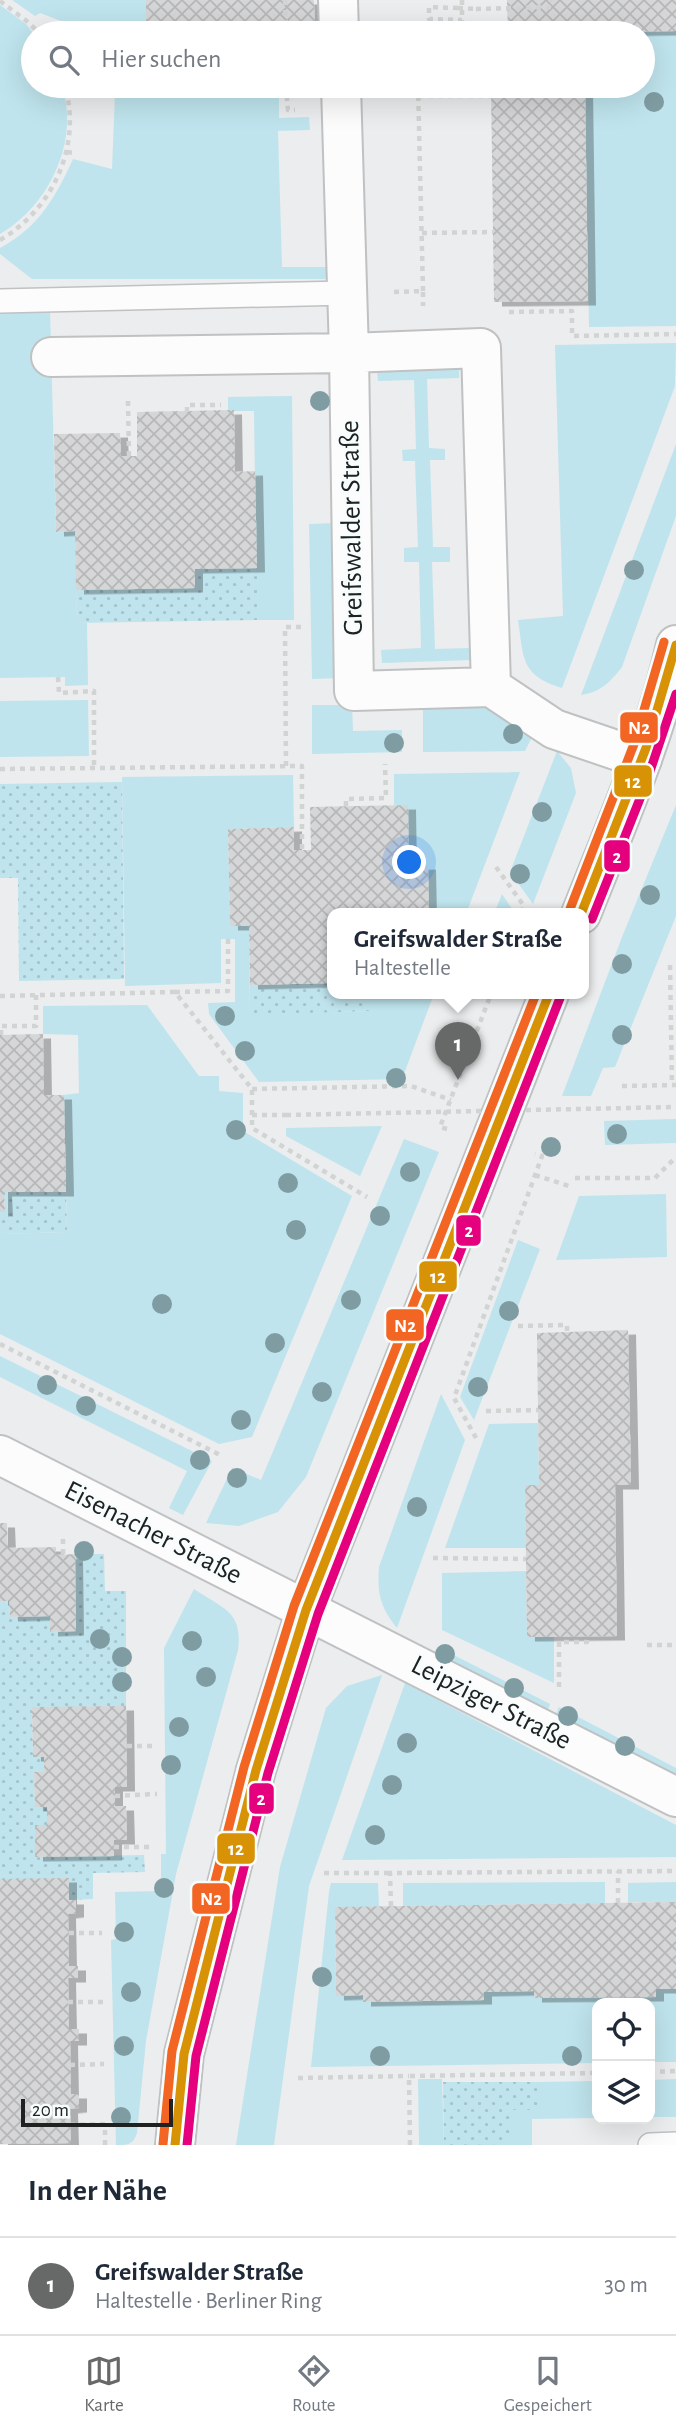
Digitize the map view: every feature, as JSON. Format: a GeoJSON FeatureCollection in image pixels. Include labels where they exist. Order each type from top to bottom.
{"type":"FeatureCollection","features":[{"type":"Feature","properties":{"kind":"street"},"geometry":{"type":"LineString","coordinates":[[338,0],[339,21]]}},
{"type":"Feature","properties":{"kind":"street","name":"Greifswalder Straße"},"geometry":{"type":"LineString","coordinates":[[341,98],[349,353],[354,691],[491,687]]}},
{"type":"Feature","properties":{"kind":"street"},"geometry":{"type":"LineString","coordinates":[[51,357],[349,353],[481,348],[491,687],[554,729],[642,759]]}},
{"type":"Feature","properties":{"kind":"street"},"geometry":{"type":"LineString","coordinates":[[583,908],[642,759],[674,662]]}},
{"type":"Feature","properties":{"kind":"street"},"geometry":{"type":"LineString","coordinates":[[175,2145],[184,2054],[256,1770],[306,1610],[547,999]]}},
{"type":"Feature","properties":{"kind":"street","name":"Eisenacher Straße"},"geometry":{"type":"LineString","coordinates":[[0,1455],[306,1610]]}},
{"type":"Feature","properties":{"kind":"street","name":"Leipziger Straße"},"geometry":{"type":"LineString","coordinates":[[306,1610],[676,1797]]}},
{"type":"Feature","properties":{"kind":"lane"},"geometry":{"type":"LineString","coordinates":[[0,300],[346,293]]}},
{"type":"Feature","properties":{"kind":"lane"},"geometry":{"type":"LineString","coordinates":[[650,2145],[676,2144]]}},
{"type":"Feature","properties":{"kind":"path"},"geometry":{"type":"LineString","coordinates":[[285,0],[286,21]]}},
{"type":"Feature","properties":{"kind":"path"},"geometry":{"type":"LineString","coordinates":[[462,0],[462,20],[429,19],[429,7],[458,8],[476,9],[551,7],[551,0]]}},
{"type":"Feature","properties":{"kind":"path"},"geometry":{"type":"LineString","coordinates":[[0,1],[31,21]]}},
{"type":"Feature","properties":{"kind":"path"},"geometry":{"type":"LineString","coordinates":[[0,240],[33,215],[49,194],[61,171],[67,152],[71,118],[67,98]]}},
{"type":"Feature","properties":{"kind":"path"},"geometry":{"type":"LineString","coordinates":[[287,98],[288,110]]}},
{"type":"Feature","properties":{"kind":"path"},"geometry":{"type":"LineString","coordinates":[[418,98],[423,291]]}},
{"type":"Feature","properties":{"kind":"path"},"geometry":{"type":"LineString","coordinates":[[67,152],[74,153]]}},
{"type":"Feature","properties":{"kind":"path"},"geometry":{"type":"LineString","coordinates":[[422,233],[493,232]]}},
{"type":"Feature","properties":{"kind":"path"},"geometry":{"type":"LineString","coordinates":[[187,412],[187,405],[225,404]]}},
{"type":"Feature","properties":{"kind":"path"},"geometry":{"type":"LineString","coordinates":[[286,766],[285,626],[301,626]]}},
{"type":"Feature","properties":{"kind":"path"},"geometry":{"type":"LineString","coordinates":[[58,677],[58,693],[94,691],[94,769]]}},
{"type":"Feature","properties":{"kind":"path"},"geometry":{"type":"LineString","coordinates":[[277,678],[286,678]]}},
{"type":"Feature","properties":{"kind":"path"},"geometry":{"type":"LineString","coordinates":[[345,806],[345,799],[386,799],[385,764]]}},
{"type":"Feature","properties":{"kind":"path"},"geometry":{"type":"LineString","coordinates":[[0,769],[302,766],[302,850]]}},
{"type":"Feature","properties":{"kind":"path"},"geometry":{"type":"LineString","coordinates":[[496,867],[523,908]]}},
{"type":"Feature","properties":{"kind":"path"},"geometry":{"type":"LineString","coordinates":[[0,996],[228,991],[228,939]]}},
{"type":"Feature","properties":{"kind":"path"},"geometry":{"type":"LineString","coordinates":[[622,1086],[674,1085],[670,965]]}},
{"type":"Feature","properties":{"kind":"path"},"geometry":{"type":"LineString","coordinates":[[174,992],[252,1089],[252,1128],[367,1197]]}},
{"type":"Feature","properties":{"kind":"path"},"geometry":{"type":"LineString","coordinates":[[1,1035],[1,1027],[36,1026],[36,995]]}},
{"type":"Feature","properties":{"kind":"path"},"geometry":{"type":"LineString","coordinates":[[440,1127],[489,999]]}},
{"type":"Feature","properties":{"kind":"path"},"geometry":{"type":"LineString","coordinates":[[252,1089],[411,1086],[451,1100]]}},
{"type":"Feature","properties":{"kind":"path"},"geometry":{"type":"LineString","coordinates":[[252,1115],[676,1107]]}},
{"type":"Feature","properties":{"kind":"path"},"geometry":{"type":"LineString","coordinates":[[476,1438],[454,1398],[542,1156]]}},
{"type":"Feature","properties":{"kind":"path"},"geometry":{"type":"LineString","coordinates":[[575,1178],[655,1178],[676,1157]]}},
{"type":"Feature","properties":{"kind":"path"},"geometry":{"type":"LineString","coordinates":[[535,1175],[572,1187]]}},
{"type":"Feature","properties":{"kind":"path"},"geometry":{"type":"LineString","coordinates":[[518,1326],[567,1325],[567,1332]]}},
{"type":"Feature","properties":{"kind":"path"},"geometry":{"type":"LineString","coordinates":[[0,1344],[222,1456]]}},
{"type":"Feature","properties":{"kind":"path"},"geometry":{"type":"LineString","coordinates":[[486,1411],[538,1410]]}},
{"type":"Feature","properties":{"kind":"path"},"geometry":{"type":"LineString","coordinates":[[433,1558],[526,1559]]}},
{"type":"Feature","properties":{"kind":"path"},"geometry":{"type":"LineString","coordinates":[[559,1642],[587,1642],[587,1636]]}},
{"type":"Feature","properties":{"kind":"path"},"geometry":{"type":"LineString","coordinates":[[647,1645],[676,1644]]}},
{"type":"Feature","properties":{"kind":"path"},"geometry":{"type":"LineString","coordinates":[[127,1745],[156,1745]]}},
{"type":"Feature","properties":{"kind":"path"},"geometry":{"type":"LineString","coordinates":[[115,1796],[157,1794]]}},
{"type":"Feature","properties":{"kind":"path"},"geometry":{"type":"LineString","coordinates":[[114,1847],[152,1847]]}},
{"type":"Feature","properties":{"kind":"path"},"geometry":{"type":"LineString","coordinates":[[618,1871],[618,1903]]}},
{"type":"Feature","properties":{"kind":"path"},"geometry":{"type":"LineString","coordinates":[[324,1873],[676,1871]]}},
{"type":"Feature","properties":{"kind":"path"},"geometry":{"type":"LineString","coordinates":[[390,1873],[391,1906]]}},
{"type":"Feature","properties":{"kind":"path"},"geometry":{"type":"LineString","coordinates":[[69,1933],[102,1933]]}},
{"type":"Feature","properties":{"kind":"path"},"geometry":{"type":"LineString","coordinates":[[68,2002],[103,2002]]}},
{"type":"Feature","properties":{"kind":"path"},"geometry":{"type":"LineString","coordinates":[[70,2065],[104,2064]]}},
{"type":"Feature","properties":{"kind":"path"},"geometry":{"type":"LineString","coordinates":[[655,2072],[676,2071]]}},
{"type":"Feature","properties":{"kind":"path"},"geometry":{"type":"LineString","coordinates":[[298,2078],[592,2073]]}},
{"type":"Feature","properties":{"kind":"path"},"geometry":{"type":"LineString","coordinates":[[409,2076],[411,2145]]}},
{"type":"Feature","properties":{"kind":"path"},"geometry":{"type":"LineString","coordinates":[[70,2125],[105,2127],[105,2145]]}},
{"type":"Feature","properties":{"kind":"shaded area"},"geometry":{"type":"Polygon","coordinates":[[[12,0],[146,0],[146,21],[61,21],[40,13],[35,16],[12,0]]]}},
{"type":"Feature","properties":{"kind":"shaded area"},"geometry":{"type":"Polygon","coordinates":[[[0,5],[22,21],[21,98],[65,98],[67,128],[63,150],[46,189],[33,207],[0,234],[0,5]]]}},
{"type":"Feature","properties":{"kind":"shaded area"},"geometry":{"type":"Polygon","coordinates":[[[655,31],[676,31],[676,326],[589,327],[585,98],[655,98],[655,31]]]}},
{"type":"Feature","properties":{"kind":"shaded area"},"geometry":{"type":"Polygon","coordinates":[[[115,98],[279,98],[279,118],[309,117],[310,130],[278,131],[282,267],[332,267],[332,279],[32,279],[0,254],[0,248],[25,231],[44,210],[73,159],[112,169],[115,98]]]}},
{"type":"Feature","properties":{"kind":"shaded area"},"geometry":{"type":"Polygon","coordinates":[[[0,311],[50,311],[56,532],[75,531],[77,623],[87,623],[88,685],[65,686],[65,677],[0,678],[0,311]]]}},
{"type":"Feature","properties":{"kind":"shaded area"},"geometry":{"type":"Polygon","coordinates":[[[676,343],[675,386],[562,688],[548,683],[531,671],[523,655],[518,620],[563,616],[555,345],[676,343]]]}},
{"type":"Feature","properties":{"kind":"shaded area"},"geometry":{"type":"Polygon","coordinates":[[[459,368],[459,378],[427,379],[429,448],[445,449],[445,460],[430,460],[433,547],[450,547],[450,562],[432,562],[435,649],[471,648],[471,660],[382,663],[381,650],[421,648],[419,562],[404,562],[404,548],[418,547],[415,461],[403,461],[402,450],[416,449],[414,380],[378,381],[377,370],[459,368]]]}},
{"type":"Feature","properties":{"kind":"shaded area"},"geometry":{"type":"Polygon","coordinates":[[[292,396],[294,620],[257,620],[254,411],[228,411],[228,397],[292,396]]]}},
{"type":"Feature","properties":{"kind":"shaded area"},"geometry":{"type":"Polygon","coordinates":[[[676,444],[676,516],[622,667],[604,686],[581,695],[676,444]]]}},
{"type":"Feature","properties":{"kind":"shaded area"},"geometry":{"type":"Polygon","coordinates":[[[337,523],[338,678],[312,679],[309,524],[337,523]]]}},
{"type":"Feature","properties":{"kind":"shaded area"},"geometry":{"type":"Polygon","coordinates":[[[257,568],[257,620],[77,623],[76,590],[195,588],[195,569],[257,568]]]}},
{"type":"Feature","properties":{"kind":"shaded area"},"geometry":{"type":"Polygon","coordinates":[[[88,700],[89,756],[0,757],[0,701],[88,700]]]}},
{"type":"Feature","properties":{"kind":"shaded area"},"geometry":{"type":"Polygon","coordinates":[[[489,700],[535,731],[525,751],[423,752],[423,702],[489,700]]]}},
{"type":"Feature","properties":{"kind":"shaded area"},"geometry":{"type":"Polygon","coordinates":[[[312,705],[352,705],[353,731],[402,730],[402,752],[312,754],[312,705]]]}},
{"type":"Feature","properties":{"kind":"shaded area"},"geometry":{"type":"Polygon","coordinates":[[[557,751],[571,768],[576,793],[533,904],[510,872],[557,751]]]}},
{"type":"Feature","properties":{"kind":"shaded area"},"geometry":{"type":"Polygon","coordinates":[[[520,772],[468,908],[429,908],[428,865],[409,866],[407,805],[394,805],[394,774],[520,772]]]}},
{"type":"Feature","properties":{"kind":"shaded area"},"geometry":{"type":"Polygon","coordinates":[[[293,775],[294,827],[228,829],[230,926],[249,926],[250,1014],[369,1011],[369,999],[432,999],[402,1079],[259,1082],[209,1014],[208,1003],[235,1002],[235,939],[221,939],[221,983],[125,986],[122,777],[293,775]]]}},
{"type":"Feature","properties":{"kind":"shaded area"},"geometry":{"type":"Polygon","coordinates":[[[122,782],[124,979],[19,981],[18,878],[0,878],[0,784],[122,782]]]}},
{"type":"Feature","properties":{"kind":"shaded area"},"geometry":{"type":"Polygon","coordinates":[[[676,805],[676,916],[615,1067],[603,1068],[591,1096],[562,1096],[622,937],[676,805]]]}},
{"type":"Feature","properties":{"kind":"shaded area"},"geometry":{"type":"Polygon","coordinates":[[[502,894],[511,908],[496,908],[502,894]]]}},
{"type":"Feature","properties":{"kind":"shaded area"},"geometry":{"type":"Polygon","coordinates":[[[327,983],[327,999],[369,999],[369,1011],[250,1015],[250,985],[327,983]]]}},
{"type":"Feature","properties":{"kind":"shaded area"},"geometry":{"type":"Polygon","coordinates":[[[147,1005],[199,1076],[219,1076],[219,1091],[243,1093],[243,1131],[352,1196],[252,1437],[219,1444],[0,1334],[0,1234],[67,1232],[64,1095],[79,1093],[78,1035],[43,1034],[43,1006],[147,1005]]]}},
{"type":"Feature","properties":{"kind":"shaded area"},"geometry":{"type":"Polygon","coordinates":[[[676,1119],[676,1143],[605,1145],[604,1121],[676,1119]]]}},
{"type":"Feature","properties":{"kind":"shaded area"},"geometry":{"type":"Polygon","coordinates":[[[382,1126],[360,1176],[286,1136],[286,1128],[382,1126]]]}},
{"type":"Feature","properties":{"kind":"shaded area"},"geometry":{"type":"Polygon","coordinates":[[[404,1139],[439,1152],[306,1477],[278,1512],[239,1526],[206,1523],[232,1468],[261,1480],[404,1139]]]}},
{"type":"Feature","properties":{"kind":"shaded area"},"geometry":{"type":"Polygon","coordinates":[[[4,1192],[66,1192],[67,1232],[0,1234],[0,1212],[5,1212],[4,1192]]]}},
{"type":"Feature","properties":{"kind":"shaded area"},"geometry":{"type":"Polygon","coordinates":[[[666,1194],[667,1257],[556,1260],[579,1196],[666,1194]]]}},
{"type":"Feature","properties":{"kind":"shaded area"},"geometry":{"type":"Polygon","coordinates":[[[518,1240],[540,1249],[474,1420],[460,1397],[518,1240]]]}},
{"type":"Feature","properties":{"kind":"shaded area"},"geometry":{"type":"Polygon","coordinates":[[[0,1356],[212,1461],[183,1515],[169,1508],[187,1471],[0,1377],[0,1356]]]}},
{"type":"Feature","properties":{"kind":"shaded area"},"geometry":{"type":"Polygon","coordinates":[[[441,1394],[465,1440],[397,1628],[381,1599],[379,1567],[441,1394]]]}},
{"type":"Feature","properties":{"kind":"shaded area"},"geometry":{"type":"Polygon","coordinates":[[[538,1423],[539,1485],[525,1486],[526,1548],[445,1548],[489,1424],[538,1423]]]}},
{"type":"Feature","properties":{"kind":"shaded area"},"geometry":{"type":"Polygon","coordinates":[[[75,1554],[104,1554],[105,1591],[126,1591],[126,1706],[32,1708],[33,1757],[44,1757],[44,1772],[34,1772],[35,1806],[47,1807],[47,1825],[35,1825],[36,1857],[144,1855],[145,1872],[93,1873],[93,1899],[69,1900],[69,1879],[0,1921],[0,1601],[9,1601],[10,1617],[50,1616],[51,1632],[76,1631],[75,1554]]]}},
{"type":"Feature","properties":{"kind":"shaded area"},"geometry":{"type":"Polygon","coordinates":[[[526,1571],[527,1637],[554,1637],[554,1683],[442,1630],[442,1573],[526,1571]]]}},
{"type":"Feature","properties":{"kind":"shaded area"},"geometry":{"type":"Polygon","coordinates":[[[194,1589],[229,1612],[237,1627],[238,1650],[176,1874],[146,2041],[137,2133],[130,2144],[116,2145],[111,1940],[116,1939],[115,1892],[161,1891],[161,1854],[166,1854],[164,1648],[194,1589]]]}},
{"type":"Feature","properties":{"kind":"shaded area"},"geometry":{"type":"Polygon","coordinates":[[[440,1648],[550,1704],[548,1710],[437,1654],[440,1648]]]}},
{"type":"Feature","properties":{"kind":"shaded area"},"geometry":{"type":"Polygon","coordinates":[[[382,1675],[309,1886],[274,2145],[236,2145],[280,1867],[326,1708],[347,1686],[382,1675]]]}},
{"type":"Feature","properties":{"kind":"shaded area"},"geometry":{"type":"Polygon","coordinates":[[[405,1683],[676,1825],[676,1857],[342,1860],[405,1683]]]}},
{"type":"Feature","properties":{"kind":"shaded area"},"geometry":{"type":"Polygon","coordinates":[[[559,1707],[676,1768],[676,1776],[556,1714],[559,1707]]]}},
{"type":"Feature","properties":{"kind":"shaded area"},"geometry":{"type":"Polygon","coordinates":[[[605,1882],[605,1903],[403,1906],[403,1883],[605,1882]]]}},
{"type":"Feature","properties":{"kind":"shaded area"},"geometry":{"type":"Polygon","coordinates":[[[676,1882],[676,1902],[628,1902],[628,1883],[676,1882]]]}},
{"type":"Feature","properties":{"kind":"shaded area"},"geometry":{"type":"Polygon","coordinates":[[[331,1883],[378,1883],[379,1907],[335,1908],[336,1996],[363,1995],[364,2002],[484,2000],[484,1992],[534,1991],[535,1998],[656,1997],[656,1989],[676,1989],[676,2062],[655,2062],[655,1998],[592,1998],[592,2063],[311,2067],[331,1883]]]}},
{"type":"Feature","properties":{"kind":"shaded area"},"geometry":{"type":"Polygon","coordinates":[[[418,2079],[442,2079],[444,2145],[419,2145],[418,2079]]]}},
{"type":"Feature","properties":{"kind":"shaded area"},"geometry":{"type":"Polygon","coordinates":[[[676,2079],[676,2117],[655,2117],[655,2080],[676,2079]]]}},
{"type":"Feature","properties":{"kind":"shaded area"},"geometry":{"type":"Polygon","coordinates":[[[592,2081],[592,2118],[532,2119],[532,2145],[444,2145],[511,2110],[538,2110],[538,2082],[592,2081]]]}},
{"type":"Feature","properties":{"kind":"shaded area"},"geometry":{"type":"Polygon","coordinates":[[[443,2082],[538,2082],[538,2110],[511,2110],[511,2144],[444,2145],[443,2082]]]}},
{"type":"Feature","properties":{"kind":"building"},"geometry":{"type":"Polygon","coordinates":[[[146,0],[314,0],[315,21],[146,21],[146,0]]]}},
{"type":"Feature","properties":{"kind":"building"},"geometry":{"type":"Polygon","coordinates":[[[507,0],[676,0],[676,31],[655,31],[655,21],[508,21],[507,0]]]}},
{"type":"Feature","properties":{"kind":"building"},"geometry":{"type":"Polygon","coordinates":[[[491,98],[585,98],[588,301],[494,302],[491,98]]]}},
{"type":"Feature","properties":{"kind":"building"},"geometry":{"type":"Polygon","coordinates":[[[234,410],[235,472],[255,471],[257,568],[195,569],[195,588],[76,590],[75,531],[56,532],[54,434],[120,433],[121,456],[137,456],[137,412],[234,410]]]}},
{"type":"Feature","properties":{"kind":"building"},"geometry":{"type":"Polygon","coordinates":[[[408,805],[409,866],[428,865],[429,908],[327,908],[327,983],[250,985],[249,926],[230,926],[228,829],[294,827],[294,850],[311,850],[310,807],[408,805]]]}},
{"type":"Feature","properties":{"kind":"building"},"geometry":{"type":"Polygon","coordinates":[[[43,1034],[44,1095],[64,1095],[66,1192],[4,1192],[5,1212],[0,1212],[0,1035],[43,1034]]]}},
{"type":"Feature","properties":{"kind":"building"},"geometry":{"type":"Polygon","coordinates":[[[628,1330],[631,1485],[615,1485],[617,1636],[527,1637],[525,1485],[539,1485],[537,1333],[628,1330]]]}},
{"type":"Feature","properties":{"kind":"building"},"geometry":{"type":"Polygon","coordinates":[[[0,1523],[7,1523],[8,1548],[56,1547],[56,1555],[75,1554],[76,1631],[50,1632],[50,1616],[10,1617],[9,1601],[0,1601],[0,1523]]]}},
{"type":"Feature","properties":{"kind":"building"},"geometry":{"type":"Polygon","coordinates":[[[126,1706],[127,1787],[115,1787],[115,1806],[126,1806],[127,1840],[114,1840],[114,1856],[35,1857],[35,1825],[47,1825],[47,1807],[35,1807],[34,1772],[44,1772],[44,1757],[33,1757],[32,1707],[126,1706]]]}},
{"type":"Feature","properties":{"kind":"building"},"geometry":{"type":"Polygon","coordinates":[[[69,1878],[69,1900],[76,1900],[76,1913],[68,1914],[69,1966],[78,1966],[78,1978],[68,1978],[69,2029],[79,2029],[79,2041],[70,2041],[71,2094],[79,2094],[79,2108],[70,2109],[71,2143],[0,2144],[0,1879],[69,1878]]]}},
{"type":"Feature","properties":{"kind":"building"},"geometry":{"type":"Polygon","coordinates":[[[676,1902],[676,1989],[656,1989],[656,1997],[534,1998],[534,1991],[484,1992],[484,2000],[363,2002],[363,1995],[336,1996],[335,1907],[676,1902]]]}},
{"type":"Feature","properties":{"kind":"transit line","name":"N2"},"geometry":{"type":"LineString","coordinates":[[570,908],[634,744],[664,642]]}},
{"type":"Feature","properties":{"kind":"transit line","name":"12"},"geometry":{"type":"LineString","coordinates":[[583,908],[646,748],[676,645]]}},
{"type":"Feature","properties":{"kind":"transit line","name":"2"},"geometry":{"type":"LineString","coordinates":[[592,919],[645,786],[676,694]]}},
{"type":"Feature","properties":{"kind":"transit line","name":"N2"},"geometry":{"type":"LineString","coordinates":[[163,2144],[172,2051],[244,1767],[294,1606],[534,999]]}},
{"type":"Feature","properties":{"kind":"transit line","name":"12"},"geometry":{"type":"LineString","coordinates":[[175,2145],[184,2054],[256,1770],[306,1610],[547,999]]}},
{"type":"Feature","properties":{"kind":"transit line","name":"2"},"geometry":{"type":"LineString","coordinates":[[187,2145],[196,2056],[268,1773],[318,1614],[560,999]]}},
{"type":"Feature","properties":{"kind":"place","name":"Greifswalder Straße"},"geometry":{"type":"Point","coordinates":[458,1080]}}]}
